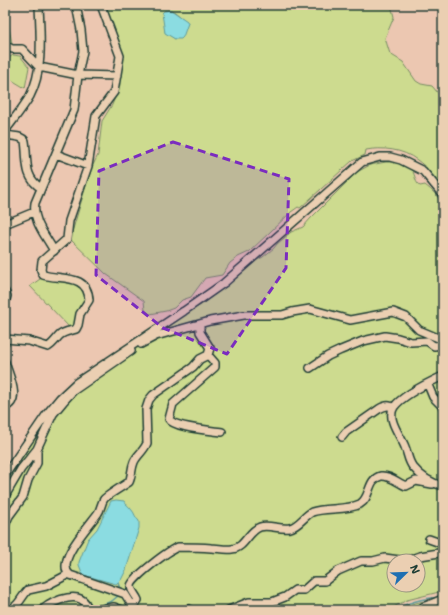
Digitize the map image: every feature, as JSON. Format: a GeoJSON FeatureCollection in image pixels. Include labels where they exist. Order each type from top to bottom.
{"type":"FeatureCollection","features":[{"type":"Feature","properties":{"kind":"street"},"geometry":{"type":"LineString","coordinates":[[5,131],[30,96],[37,77],[39,67],[40,5]]}},
{"type":"Feature","properties":{"kind":"street"},"geometry":{"type":"LineString","coordinates":[[54,251],[36,219],[34,212],[35,203],[74,110],[78,75],[83,51],[83,40],[76,5]]}},
{"type":"Feature","properties":{"kind":"street"},"geometry":{"type":"LineString","coordinates":[[5,339],[29,341],[48,347],[52,345],[60,335],[76,329],[80,314],[89,300],[89,293],[85,286],[80,282],[42,274],[41,264],[67,239],[69,221],[88,166],[96,116],[114,92],[120,56],[101,5]]}},
{"type":"Feature","properties":{"kind":"street"},"geometry":{"type":"LineString","coordinates":[[5,45],[12,50],[22,49],[39,67],[78,75],[117,76]]}},
{"type":"Feature","properties":{"kind":"street"},"geometry":{"type":"LineString","coordinates":[[5,134],[20,137],[25,141],[28,172],[37,185],[41,188]]}},
{"type":"Feature","properties":{"kind":"street"},"geometry":{"type":"LineString","coordinates":[[56,154],[88,166]]}},
{"type":"Feature","properties":{"kind":"street"},"geometry":{"type":"LineString","coordinates":[[5,475],[46,414],[76,383],[224,283],[362,162],[380,157],[390,157],[401,160],[423,171],[443,195]]}},
{"type":"Feature","properties":{"kind":"street"},"geometry":{"type":"LineString","coordinates":[[5,224],[34,212]]}},
{"type":"Feature","properties":{"kind":"street"},"geometry":{"type":"LineString","coordinates":[[5,292],[5,304]]}},
{"type":"Feature","properties":{"kind":"street"},"geometry":{"type":"LineString","coordinates":[[5,496],[21,469],[37,449],[53,414],[73,391],[156,336],[233,316],[282,315],[310,309],[350,320],[393,312],[406,317],[419,330],[443,340]]}},
{"type":"Feature","properties":{"kind":"street"},"geometry":{"type":"LineString","coordinates":[[200,324],[200,332],[210,348],[208,355],[153,395],[149,400],[146,409],[147,439],[145,448],[134,462],[129,482],[103,500],[99,511],[68,555],[65,564],[68,574],[128,596],[133,607],[138,600],[131,589],[132,582],[174,548],[212,548],[229,550],[237,548],[254,530],[260,527],[288,528],[295,526],[313,512],[361,503],[365,499],[372,482],[380,476],[387,476],[406,486],[416,481],[443,486]]}},
{"type":"Feature","properties":{"kind":"street"},"geometry":{"type":"LineString","coordinates":[[310,368],[328,356],[341,350],[363,341],[385,336],[411,342],[427,341],[434,346],[443,345]]}},
{"type":"Feature","properties":{"kind":"street"},"geometry":{"type":"LineString","coordinates":[[208,355],[215,363],[215,367],[173,404],[169,419],[170,422],[192,428],[222,432]]}},
{"type":"Feature","properties":{"kind":"street"},"geometry":{"type":"LineString","coordinates":[[5,362],[14,396],[12,403],[5,408]]}},
{"type":"Feature","properties":{"kind":"street"},"geometry":{"type":"LineString","coordinates":[[432,484],[422,476],[409,461],[405,446],[394,425],[392,417],[394,408],[414,391],[443,376]]}},
{"type":"Feature","properties":{"kind":"street"},"geometry":{"type":"LineString","coordinates":[[428,385],[433,397],[443,407]]}},
{"type":"Feature","properties":{"kind":"street"},"geometry":{"type":"LineString","coordinates":[[342,438],[346,432],[379,409],[385,406],[394,408]]}},
{"type":"Feature","properties":{"kind":"street"},"geometry":{"type":"LineString","coordinates":[[5,525],[9,516],[23,497],[28,480],[37,463],[37,449]]}},
{"type":"Feature","properties":{"kind":"street"},"geometry":{"type":"LineString","coordinates":[[429,539],[443,544]]}},
{"type":"Feature","properties":{"kind":"street"},"geometry":{"type":"LineString","coordinates":[[229,610],[249,602],[272,602],[285,597],[295,590],[304,590],[314,581],[325,580],[343,568],[361,561],[373,561],[385,558],[406,561],[420,556],[443,553]]}},
{"type":"Feature","properties":{"kind":"street"},"geometry":{"type":"LineString","coordinates":[[5,609],[11,610],[18,606],[28,590],[46,586],[68,574]]}},
{"type":"Feature","properties":{"kind":"street"},"geometry":{"type":"LineString","coordinates":[[42,610],[64,598],[72,597],[82,600],[90,608],[114,607],[122,610]]}},
{"type":"Feature","properties":{"kind":"street"},"geometry":{"type":"LineString","coordinates":[[420,610],[423,607],[443,599]]}},
{"type":"Feature","properties":{"kind":"highlighted area"},"geometry":{"type":"Polygon","coordinates":[[[173,142],[289,179],[286,268],[227,354],[163,328],[96,275],[99,171],[173,142]]]}},
{"type":"Feature","properties":{"kind":"green space"},"geometry":{"type":"Polygon","coordinates":[[[104,5],[391,5],[394,17],[385,38],[390,54],[403,62],[416,81],[421,84],[432,86],[443,99],[443,187],[424,166],[405,153],[385,149],[366,150],[365,155],[352,161],[300,208],[298,207],[291,212],[249,252],[230,263],[222,275],[205,278],[191,297],[182,300],[174,308],[150,314],[145,310],[144,301],[106,274],[70,239],[91,169],[98,155],[102,121],[112,105],[118,90],[123,57],[104,5]],[[171,10],[164,11],[165,32],[175,39],[183,33],[188,23],[171,10]]]}},
{"type":"Feature","properties":{"kind":"green space"},"geometry":{"type":"Polygon","coordinates":[[[5,6],[12,44],[5,69],[5,6]]]}},
{"type":"Feature","properties":{"kind":"green space"},"geometry":{"type":"Polygon","coordinates":[[[13,55],[20,56],[29,67],[25,88],[5,76],[10,57],[13,55]]]}},
{"type":"Feature","properties":{"kind":"green space"},"geometry":{"type":"Polygon","coordinates":[[[386,162],[401,164],[411,169],[418,184],[420,186],[425,185],[431,190],[443,207],[443,591],[407,600],[388,610],[5,610],[5,484],[49,414],[61,400],[172,321],[201,305],[257,260],[263,257],[291,232],[303,227],[357,172],[370,165],[386,162]]]}},
{"type":"Feature","properties":{"kind":"green space"},"geometry":{"type":"Polygon","coordinates":[[[43,277],[78,283],[86,291],[87,300],[77,325],[70,328],[30,286],[43,277]]]}},
{"type":"Feature","properties":{"kind":"green space"},"geometry":{"type":"Polygon","coordinates":[[[443,597],[443,610],[397,610],[411,604],[443,597]]]}},
{"type":"Feature","properties":{"kind":"water"},"geometry":{"type":"Polygon","coordinates":[[[171,10],[188,23],[181,39],[175,39],[165,33],[162,13],[164,11],[171,10]]]}},
{"type":"Feature","properties":{"kind":"water"},"geometry":{"type":"Polygon","coordinates":[[[111,501],[124,501],[126,503],[139,521],[139,528],[126,570],[121,580],[116,584],[83,575],[79,562],[88,539],[97,529],[111,501]]]}},
{"type":"Feature","properties":{"kind":"waterway"},"geometry":{"type":"LineString","coordinates":[[118,583],[120,589]]}},
{"type":"Feature","properties":{"kind":"waterway"},"geometry":{"type":"LineString","coordinates":[[99,606],[112,601],[119,595]]}},
{"type":"Feature","properties":{"kind":"waterway"},"geometry":{"type":"LineString","coordinates":[[396,610],[406,604],[418,600],[441,597]]}},
{"type":"Feature","properties":{"kind":"waterway"},"geometry":{"type":"LineString","coordinates":[[62,610],[71,607],[85,607]]}}]}
